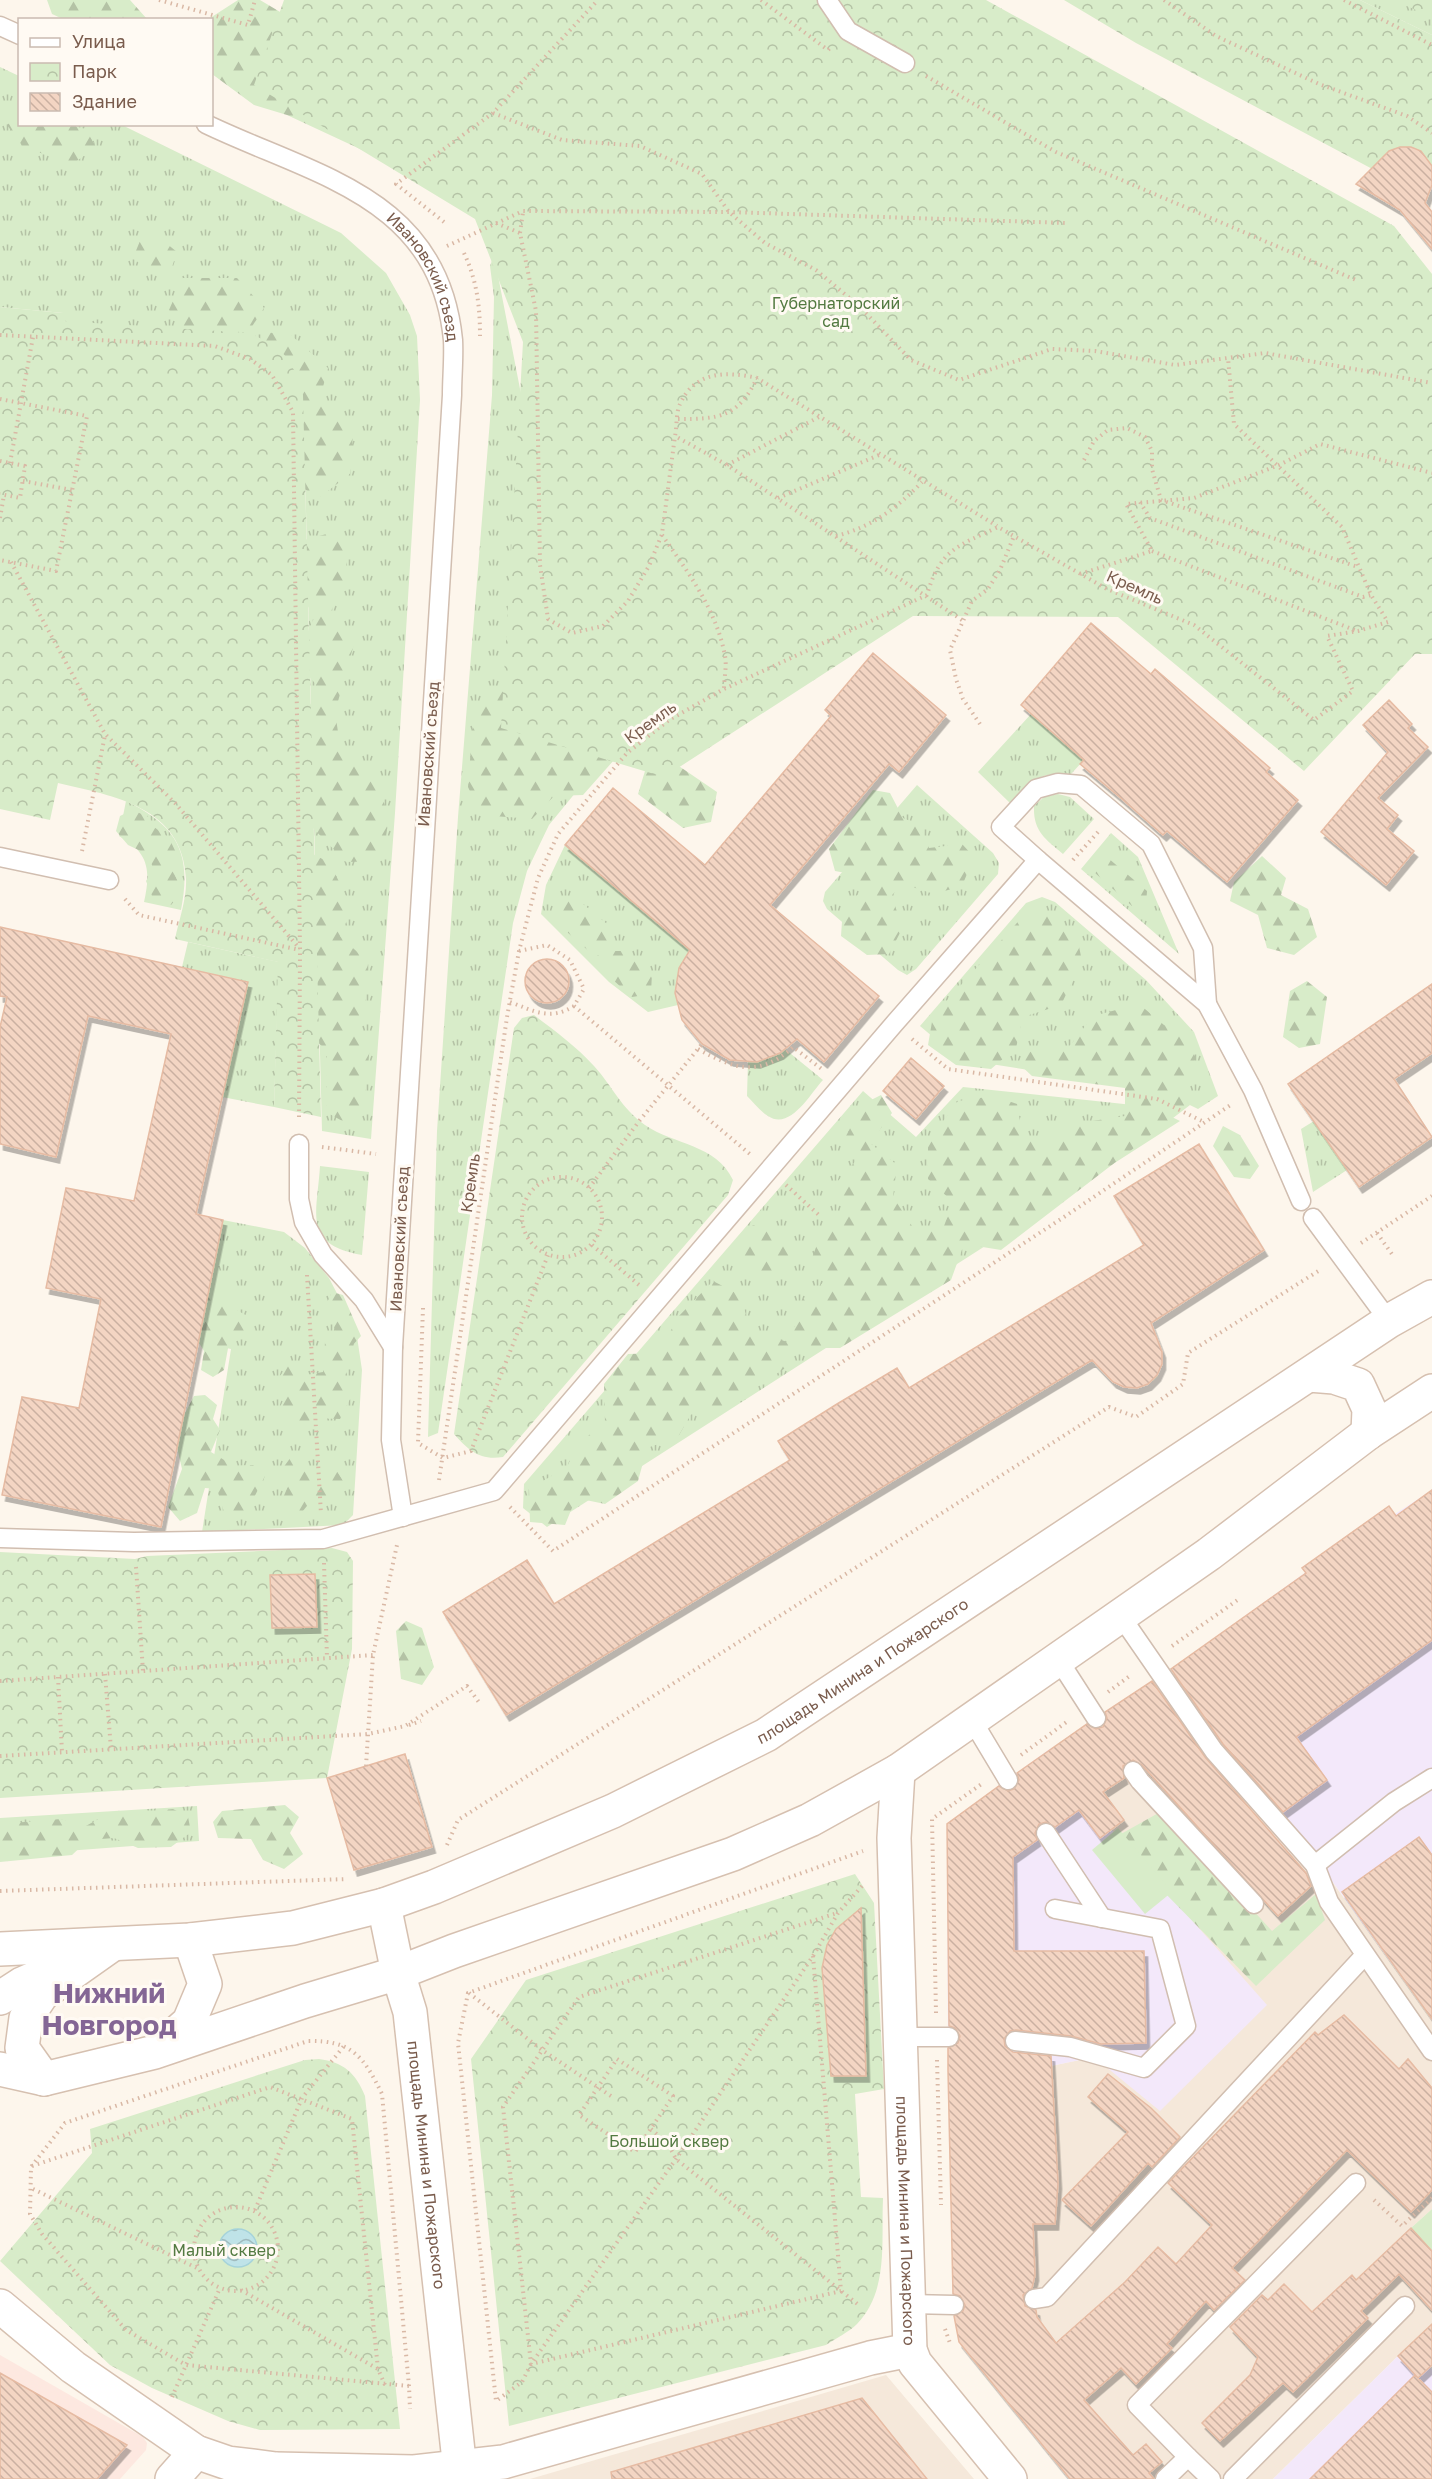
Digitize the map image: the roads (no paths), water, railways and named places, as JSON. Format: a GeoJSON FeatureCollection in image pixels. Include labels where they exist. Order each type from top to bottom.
{"type":"FeatureCollection","features":[{"type":"Feature","properties":{"kind":"street","name":"площадь Минина и Пожарского"},"geometry":{"type":"LineString","coordinates":[[0,1949],[110,1946],[190,1940],[293,1928],[384,1905],[463,1876],[602,1815],[766,1736],[1389,1321],[1432,1297]]}},
{"type":"Feature","properties":{"kind":"street"},"geometry":{"type":"LineString","coordinates":[[1309,1375],[1334,1377],[1358,1385],[1369,1409],[1368,1433]]}},
{"type":"Feature","properties":{"kind":"street"},"geometry":{"type":"LineString","coordinates":[[0,2069],[44,2079],[155,2052],[305,2001],[398,1974],[454,1951],[733,1854],[810,1820],[898,1771],[972,1720],[1209,1554],[1368,1433],[1432,1391]]}},
{"type":"Feature","properties":{"kind":"street","name":"площадь Минина и Пожарского"},"geometry":{"type":"LineString","coordinates":[[0,2306],[73,2367],[196,2452],[228,2463],[276,2469],[461,2473],[870,2358],[910,2350],[894,1838],[898,1771]]}},
{"type":"Feature","properties":{"kind":"street","name":"площадь Минина и Пожарского"},"geometry":{"type":"LineString","coordinates":[[384,1905],[398,1974],[410,2012],[461,2473]]}},
{"type":"Feature","properties":{"kind":"street"},"geometry":{"type":"LineString","coordinates":[[155,2052],[189,2022],[205,1984],[190,1940]]}},
{"type":"Feature","properties":{"kind":"street","name":"площадь Минина и Пожарского"},"geometry":{"type":"LineString","coordinates":[[0,1998],[22,1984],[110,1946]]}},
{"type":"Feature","properties":{"kind":"street"},"geometry":{"type":"LineString","coordinates":[[44,2079],[22,2048],[26,2018],[42,1994],[110,1946]]}},
{"type":"Feature","properties":{"kind":"street"},"geometry":{"type":"LineString","coordinates":[[910,2350],[915,2363],[1010,2479]]}},
{"type":"Feature","properties":{"kind":"street"},"geometry":{"type":"LineString","coordinates":[[172,2479],[196,2452]]}},
{"type":"Feature","properties":{"kind":"lane"},"geometry":{"type":"LineString","coordinates":[[827,0],[848,31],[905,63]]}},
{"type":"Feature","properties":{"kind":"lane"},"geometry":{"type":"LineString","coordinates":[[0,26],[18,34]]}},
{"type":"Feature","properties":{"kind":"lane","name":"Ивановский съезд"},"geometry":{"type":"LineString","coordinates":[[211,126],[337,182],[376,204],[405,227],[426,254],[442,292],[453,339],[452,395],[393,1347],[391,1440],[404,1517]]}},
{"type":"Feature","properties":{"kind":"lane"},"geometry":{"type":"LineString","coordinates":[[1207,1004],[1203,948],[1151,844],[1081,785],[1058,783],[1036,789],[1001,827],[1207,1004],[1253,1090],[1301,1201]]}},
{"type":"Feature","properties":{"kind":"lane"},"geometry":{"type":"LineString","coordinates":[[0,857],[109,880]]}},
{"type":"Feature","properties":{"kind":"lane"},"geometry":{"type":"LineString","coordinates":[[0,1538],[134,1542],[323,1539],[494,1491],[894,1024],[1038,860]]}},
{"type":"Feature","properties":{"kind":"lane"},"geometry":{"type":"LineString","coordinates":[[299,1144],[299,1199],[304,1222],[323,1255],[364,1300],[393,1347]]}},
{"type":"Feature","properties":{"kind":"lane"},"geometry":{"type":"LineString","coordinates":[[1313,1218],[1389,1321]]}},
{"type":"Feature","properties":{"kind":"lane"},"geometry":{"type":"LineString","coordinates":[[1120,1616],[1214,1751],[1315,1865],[1329,1902],[1432,2051]]}},
{"type":"Feature","properties":{"kind":"lane"},"geometry":{"type":"LineString","coordinates":[[1058,1659],[1092,1712]]}},
{"type":"Feature","properties":{"kind":"lane"},"geometry":{"type":"LineString","coordinates":[[972,1720],[1004,1775]]}},
{"type":"Feature","properties":{"kind":"lane"},"geometry":{"type":"LineString","coordinates":[[1133,1771],[1254,1904]]}},
{"type":"Feature","properties":{"kind":"lane"},"geometry":{"type":"LineString","coordinates":[[1315,1865],[1394,1802],[1432,1778]]}},
{"type":"Feature","properties":{"kind":"lane"},"geometry":{"type":"LineString","coordinates":[[1046,1833],[1102,1918]]}},
{"type":"Feature","properties":{"kind":"lane"},"geometry":{"type":"LineString","coordinates":[[1015,2041],[1070,2047],[1144,2068],[1186,2026],[1160,1929],[1055,1909]]}},
{"type":"Feature","properties":{"kind":"lane"},"geometry":{"type":"LineString","coordinates":[[1034,2299],[1047,2297],[1365,1955]]}},
{"type":"Feature","properties":{"kind":"lane"},"geometry":{"type":"LineString","coordinates":[[901,2037],[943,2038]]}},
{"type":"Feature","properties":{"kind":"lane"},"geometry":{"type":"LineString","coordinates":[[1211,2479],[1137,2406],[1356,2183]]}},
{"type":"Feature","properties":{"kind":"lane"},"geometry":{"type":"LineString","coordinates":[[910,2304],[948,2304]]}},
{"type":"Feature","properties":{"kind":"lane"},"geometry":{"type":"LineString","coordinates":[[1233,2479],[1405,2306]]}},
{"type":"Feature","properties":{"kind":"lane"},"geometry":{"type":"LineString","coordinates":[[1165,2479],[1188,2457]]}},
{"type":"Feature","properties":{"kind":"water"},"geometry":{"type":"Polygon","coordinates":[[[238,2229],[252,2234],[257,2248],[252,2262],[238,2267],[224,2262],[219,2248],[224,2234],[238,2229]]]}},
{"type":"Feature","properties":{"kind":"district","name":"Нижний Новгород"},"geometry":{"type":"Point","coordinates":[109,2008]}},
{"type":"Feature","properties":{"kind":"park label","name":"Губернаторский сад"},"geometry":{"type":"Point","coordinates":[836,312]}},
{"type":"Feature","properties":{"kind":"park label","name":"Большой сквер"},"geometry":{"type":"Point","coordinates":[669,2141]}},
{"type":"Feature","properties":{"kind":"park label","name":"Малый сквер"},"geometry":{"type":"Point","coordinates":[224,2250]}}]}
